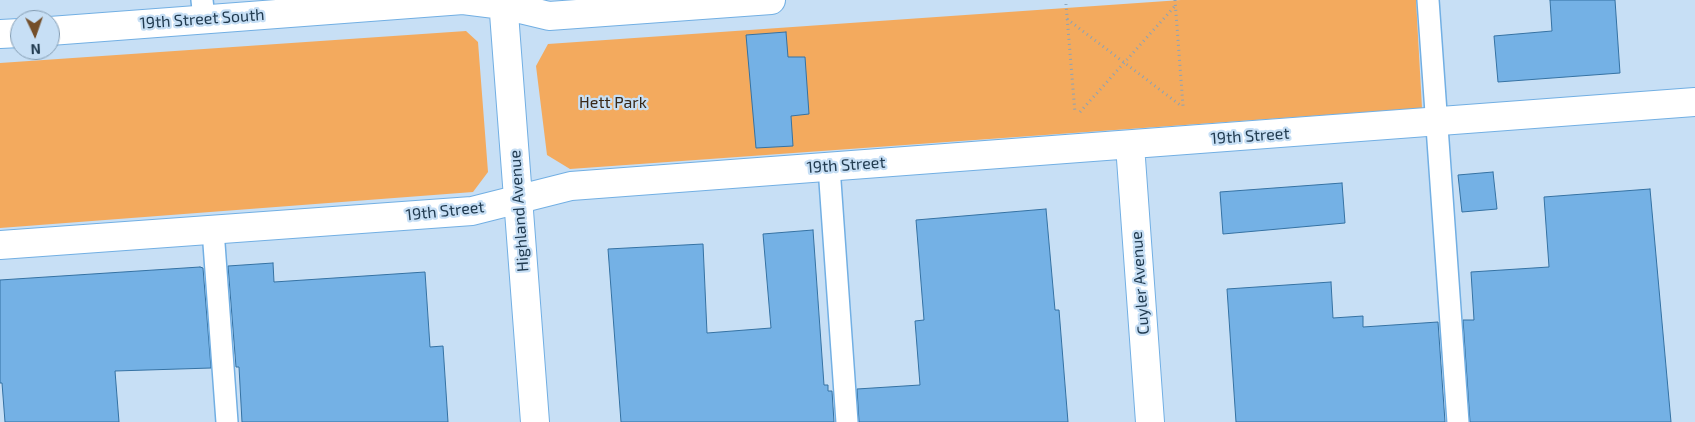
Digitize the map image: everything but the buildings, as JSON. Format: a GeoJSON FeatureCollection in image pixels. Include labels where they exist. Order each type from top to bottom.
{"type":"FeatureCollection","features":[{"type":"Feature","properties":{"kind":"street","name":"19th Street South"},"geometry":{"type":"LineString","coordinates":[[60,30],[203,10],[463,0],[503,3],[549,16],[771,0]]}},
{"type":"Feature","properties":{"kind":"street","name":"Highland Avenue"},"geometry":{"type":"LineString","coordinates":[[503,3],[534,422]]}},
{"type":"Feature","properties":{"kind":"street","name":"19th Street"},"geometry":{"type":"LineString","coordinates":[[0,246],[472,212],[571,186],[1695,102]]}},
{"type":"Feature","properties":{"kind":"street","name":"Cuyler Avenue"},"geometry":{"type":"LineString","coordinates":[[1130,145],[1150,422]]}},
{"type":"Feature","properties":{"kind":"lane"},"geometry":{"type":"LineString","coordinates":[[1428,0],[1458,422]]}},
{"type":"Feature","properties":{"kind":"lane"},"geometry":{"type":"LineString","coordinates":[[829,166],[847,422]]}},
{"type":"Feature","properties":{"kind":"lane"},"geometry":{"type":"LineString","coordinates":[[213,230],[227,422]]}},
{"type":"Feature","properties":{"kind":"path"},"geometry":{"type":"LineString","coordinates":[[1175,0],[1183,114]]}},
{"type":"Feature","properties":{"kind":"path"},"geometry":{"type":"LineString","coordinates":[[1066,4],[1075,118],[1176,6]]}},
{"type":"Feature","properties":{"kind":"path"},"geometry":{"type":"LineString","coordinates":[[1067,19],[1183,107]]}},
{"type":"Feature","properties":{"kind":"green space","name":"Hett Park"},"geometry":{"type":"Polygon","coordinates":[[[1181,0],[1416,0],[1422,108],[570,169],[547,155],[536,66],[548,44],[1181,0]]]}},
{"type":"Feature","properties":{"kind":"green space"},"geometry":{"type":"Polygon","coordinates":[[[466,31],[478,42],[488,172],[473,192],[0,228],[0,63],[466,31]]]}}]}
